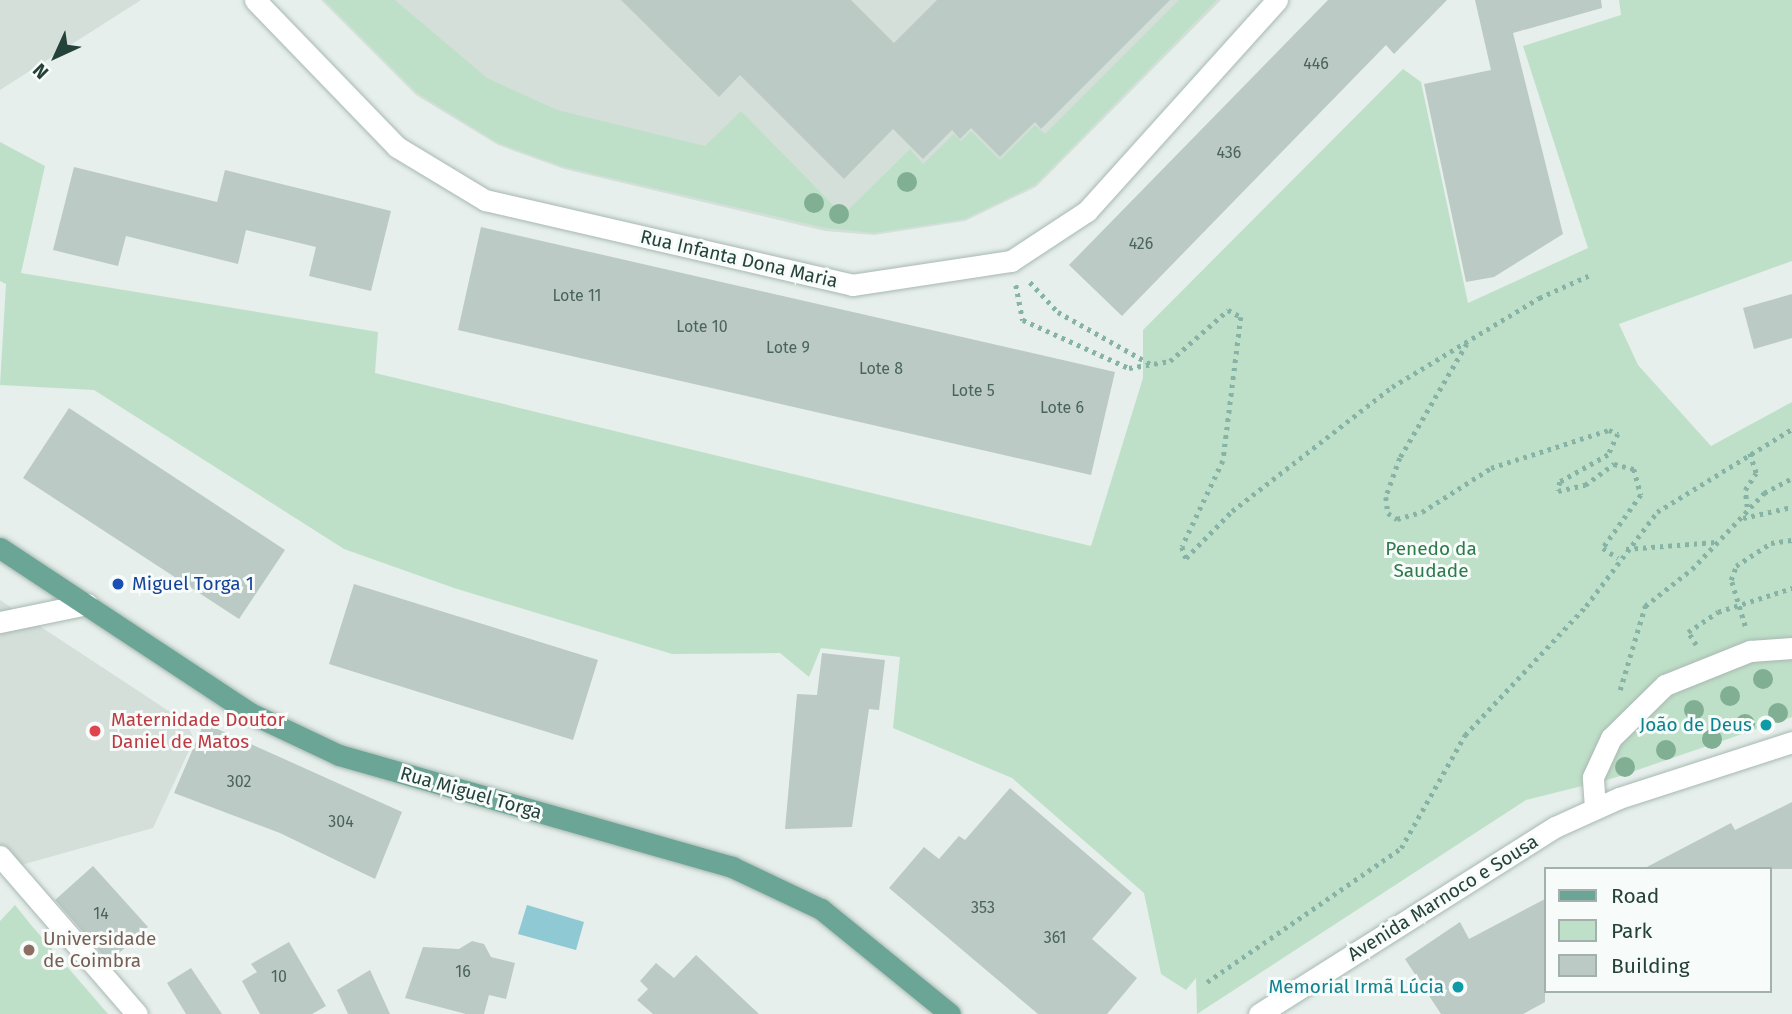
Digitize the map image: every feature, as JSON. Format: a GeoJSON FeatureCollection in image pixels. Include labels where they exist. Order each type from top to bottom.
{"type":"FeatureCollection","features":[{"type":"Feature","properties":{"kind":"main road","name":"Rua Miguel Torga"},"geometry":{"type":"LineString","coordinates":[[0,548],[250,713],[339,755],[732,867],[821,909],[950,1014]]}},
{"type":"Feature","properties":{"kind":"street","name":"Rua Infanta Dona Maria"},"geometry":{"type":"LineString","coordinates":[[255,0],[397,147],[485,200],[852,285],[1011,261],[1087,211],[1276,0]]}},
{"type":"Feature","properties":{"kind":"street"},"geometry":{"type":"LineString","coordinates":[[0,622],[87,604]]}},
{"type":"Feature","properties":{"kind":"street"},"geometry":{"type":"LineString","coordinates":[[1595,808],[1593,777],[1611,738],[1639,708],[1706,664],[1750,651],[1792,648]]}},
{"type":"Feature","properties":{"kind":"street","name":"Avenida Marnoco e Sousa"},"geometry":{"type":"LineString","coordinates":[[1259,1014],[1595,808],[1792,742]]}},
{"type":"Feature","properties":{"kind":"street"},"geometry":{"type":"LineString","coordinates":[[6,862],[137,1014]]}},
{"type":"Feature","properties":{"kind":"path"},"geometry":{"type":"LineString","coordinates":[[1011,261],[1058,312],[1153,365]]}},
{"type":"Feature","properties":{"kind":"path"},"geometry":{"type":"LineString","coordinates":[[1011,261],[1023,320],[1129,368],[1153,365],[1195,344],[1228,310],[1241,317],[1223,461],[1182,547],[1186,558],[1232,511],[1300,463],[1346,419],[1467,343],[1588,276]]}},
{"type":"Feature","properties":{"kind":"path"},"geometry":{"type":"LineString","coordinates":[[1467,343],[1400,458],[1386,497],[1388,513],[1397,519],[1422,512],[1491,468],[1609,430],[1618,434],[1608,455],[1560,482],[1558,491],[1586,485],[1614,464],[1634,469],[1641,495],[1604,548],[1618,558]]}},
{"type":"Feature","properties":{"kind":"path"},"geometry":{"type":"LineString","coordinates":[[1207,982],[1401,848],[1465,735],[1586,606],[1618,558],[1657,512],[1749,452],[1792,429]]}},
{"type":"Feature","properties":{"kind":"path"},"geometry":{"type":"LineString","coordinates":[[1639,708],[1618,688],[1645,606],[1743,518],[1747,508],[1745,489],[1756,473],[1749,452]]}},
{"type":"Feature","properties":{"kind":"path"},"geometry":{"type":"LineString","coordinates":[[1747,508],[1792,478]]}},
{"type":"Feature","properties":{"kind":"path"},"geometry":{"type":"LineString","coordinates":[[1743,518],[1792,507]]}},
{"type":"Feature","properties":{"kind":"path"},"geometry":{"type":"LineString","coordinates":[[1750,651],[1731,580],[1736,566],[1771,544],[1792,540]]}},
{"type":"Feature","properties":{"kind":"path"},"geometry":{"type":"LineString","coordinates":[[1626,549],[1717,542]]}},
{"type":"Feature","properties":{"kind":"path"},"geometry":{"type":"LineString","coordinates":[[1706,664],[1688,632],[1738,604],[1792,588]]}},
{"type":"Feature","properties":{"kind":"shaded area"},"geometry":{"type":"Polygon","coordinates":[[[0,0],[141,0],[0,90],[0,0]]]}},
{"type":"Feature","properties":{"kind":"shaded area"},"geometry":{"type":"Polygon","coordinates":[[[321,0],[1221,0],[1036,187],[965,221],[874,235],[825,231],[564,169],[498,145],[416,95],[321,0]]]}},
{"type":"Feature","properties":{"kind":"shaded area","name":"Maternidade Doutor Daniel de Matos"},"geometry":{"type":"Polygon","coordinates":[[[0,600],[187,723],[194,740],[153,828],[0,871],[0,600]]]}},
{"type":"Feature","properties":{"kind":"green space"},"geometry":{"type":"Polygon","coordinates":[[[324,0],[395,0],[487,78],[557,110],[705,146],[741,111],[843,215],[910,149],[923,164],[954,134],[961,141],[971,131],[1000,160],[1035,125],[1045,134],[1179,0],[1217,0],[1035,185],[965,219],[874,233],[825,228],[564,167],[498,143],[417,93],[324,0]]]}},
{"type":"Feature","properties":{"kind":"green space","name":"Penedo da Saudade"},"geometry":{"type":"Polygon","coordinates":[[[1619,0],[1792,0],[1792,261],[1619,324],[1638,365],[1711,446],[1792,402],[1792,717],[1614,778],[1526,800],[1197,1014],[1196,978],[1186,990],[1161,974],[1144,893],[1012,778],[893,728],[900,657],[821,648],[809,677],[780,653],[672,654],[454,588],[344,549],[94,390],[0,385],[6,284],[0,281],[0,142],[45,166],[21,273],[378,332],[375,373],[1091,546],[1143,378],[1143,330],[1403,69],[1421,82],[1468,303],[1588,248],[1523,46],[1621,15],[1619,0]]]}},
{"type":"Feature","properties":{"kind":"green space","name":"Universidade de Coimbra"},"geometry":{"type":"Polygon","coordinates":[[[15,905],[108,1014],[0,1014],[0,921],[15,905]]]}},
{"type":"Feature","properties":{"kind":"water"},"geometry":{"type":"Polygon","coordinates":[[[527,905],[584,922],[576,950],[518,934],[527,905]]]}},
{"type":"Feature","properties":{"kind":"building"},"geometry":{"type":"Polygon","coordinates":[[[621,0],[851,0],[894,43],[937,0],[1170,0],[1041,129],[1035,122],[1000,157],[971,128],[960,139],[952,130],[923,159],[893,129],[844,179],[740,75],[719,97],[621,0]]]}},
{"type":"Feature","properties":{"kind":"building"},"geometry":{"type":"Polygon","coordinates":[[[1328,0],[1447,0],[1394,54],[1386,45],[1122,316],[1069,265],[1328,0]]]}},
{"type":"Feature","properties":{"kind":"building"},"geometry":{"type":"Polygon","coordinates":[[[1475,0],[1601,0],[1602,8],[1513,33],[1563,234],[1494,277],[1466,282],[1424,84],[1491,70],[1475,0]]]}},
{"type":"Feature","properties":{"kind":"building"},"geometry":{"type":"Polygon","coordinates":[[[74,167],[217,202],[225,170],[391,211],[371,291],[309,276],[316,247],[246,230],[238,264],[126,236],[118,266],[53,250],[74,167]]]}},
{"type":"Feature","properties":{"kind":"building"},"geometry":{"type":"Polygon","coordinates":[[[481,227],[1115,372],[1091,475],[458,330],[481,227]]]}},
{"type":"Feature","properties":{"kind":"building"},"geometry":{"type":"Polygon","coordinates":[[[1792,294],[1792,338],[1754,349],[1743,308],[1792,294]]]}},
{"type":"Feature","properties":{"kind":"building"},"geometry":{"type":"Polygon","coordinates":[[[69,408],[285,550],[239,619],[23,478],[69,408]]]}},
{"type":"Feature","properties":{"kind":"building"},"geometry":{"type":"Polygon","coordinates":[[[354,584],[598,660],[573,740],[329,664],[354,584]]]}},
{"type":"Feature","properties":{"kind":"building"},"geometry":{"type":"Polygon","coordinates":[[[822,653],[885,660],[879,710],[869,709],[852,827],[785,829],[797,694],[817,695],[822,653]]]}},
{"type":"Feature","properties":{"kind":"building"},"geometry":{"type":"Polygon","coordinates":[[[204,723],[402,812],[375,879],[280,833],[174,793],[204,723]]]}},
{"type":"Feature","properties":{"kind":"building"},"geometry":{"type":"Polygon","coordinates":[[[1010,788],[1132,893],[1092,939],[1137,978],[1107,1014],[1038,1014],[889,888],[924,847],[939,859],[959,836],[965,840],[1010,788]]]}},
{"type":"Feature","properties":{"kind":"building"},"geometry":{"type":"Polygon","coordinates":[[[1792,802],[1792,869],[1647,867],[1731,823],[1735,830],[1792,802]]]}},
{"type":"Feature","properties":{"kind":"building"},"geometry":{"type":"Polygon","coordinates":[[[93,866],[148,927],[109,962],[55,900],[93,866]]]}},
{"type":"Feature","properties":{"kind":"building"},"geometry":{"type":"Polygon","coordinates":[[[1544,900],[1545,1002],[1523,1014],[1441,1014],[1405,959],[1460,922],[1469,939],[1544,900]]]}},
{"type":"Feature","properties":{"kind":"building"},"geometry":{"type":"Polygon","coordinates":[[[472,941],[484,944],[491,957],[515,963],[506,999],[489,995],[484,1014],[466,1014],[405,998],[423,947],[459,949],[472,941]]]}},
{"type":"Feature","properties":{"kind":"building"},"geometry":{"type":"Polygon","coordinates":[[[289,942],[326,1006],[312,1014],[260,1014],[242,981],[257,972],[251,964],[289,942]]]}},
{"type":"Feature","properties":{"kind":"building"},"geometry":{"type":"Polygon","coordinates":[[[696,955],[759,1014],[653,1014],[637,1000],[648,989],[640,981],[656,963],[674,978],[696,955]]]}},
{"type":"Feature","properties":{"kind":"building"},"geometry":{"type":"Polygon","coordinates":[[[191,968],[222,1014],[186,1014],[167,983],[191,968]]]}},
{"type":"Feature","properties":{"kind":"building"},"geometry":{"type":"Polygon","coordinates":[[[370,970],[390,1014],[348,1014],[337,990],[370,970]]]}},
{"type":"Feature","properties":{"kind":"place","name":"Miguel Torga 1"},"geometry":{"type":"Point","coordinates":[118,584]}},
{"type":"Feature","properties":{"kind":"place","name":"João de Deus"},"geometry":{"type":"Point","coordinates":[1766,725]}},
{"type":"Feature","properties":{"kind":"place","name":"Maternidade Doutor Daniel de Matos"},"geometry":{"type":"Point","coordinates":[95,731]}},
{"type":"Feature","properties":{"kind":"place","name":"Universidade de Coimbra"},"geometry":{"type":"Point","coordinates":[29,950]}},
{"type":"Feature","properties":{"kind":"place","name":"Memorial Irmã Lúcia"},"geometry":{"type":"Point","coordinates":[1458,987]}}]}
